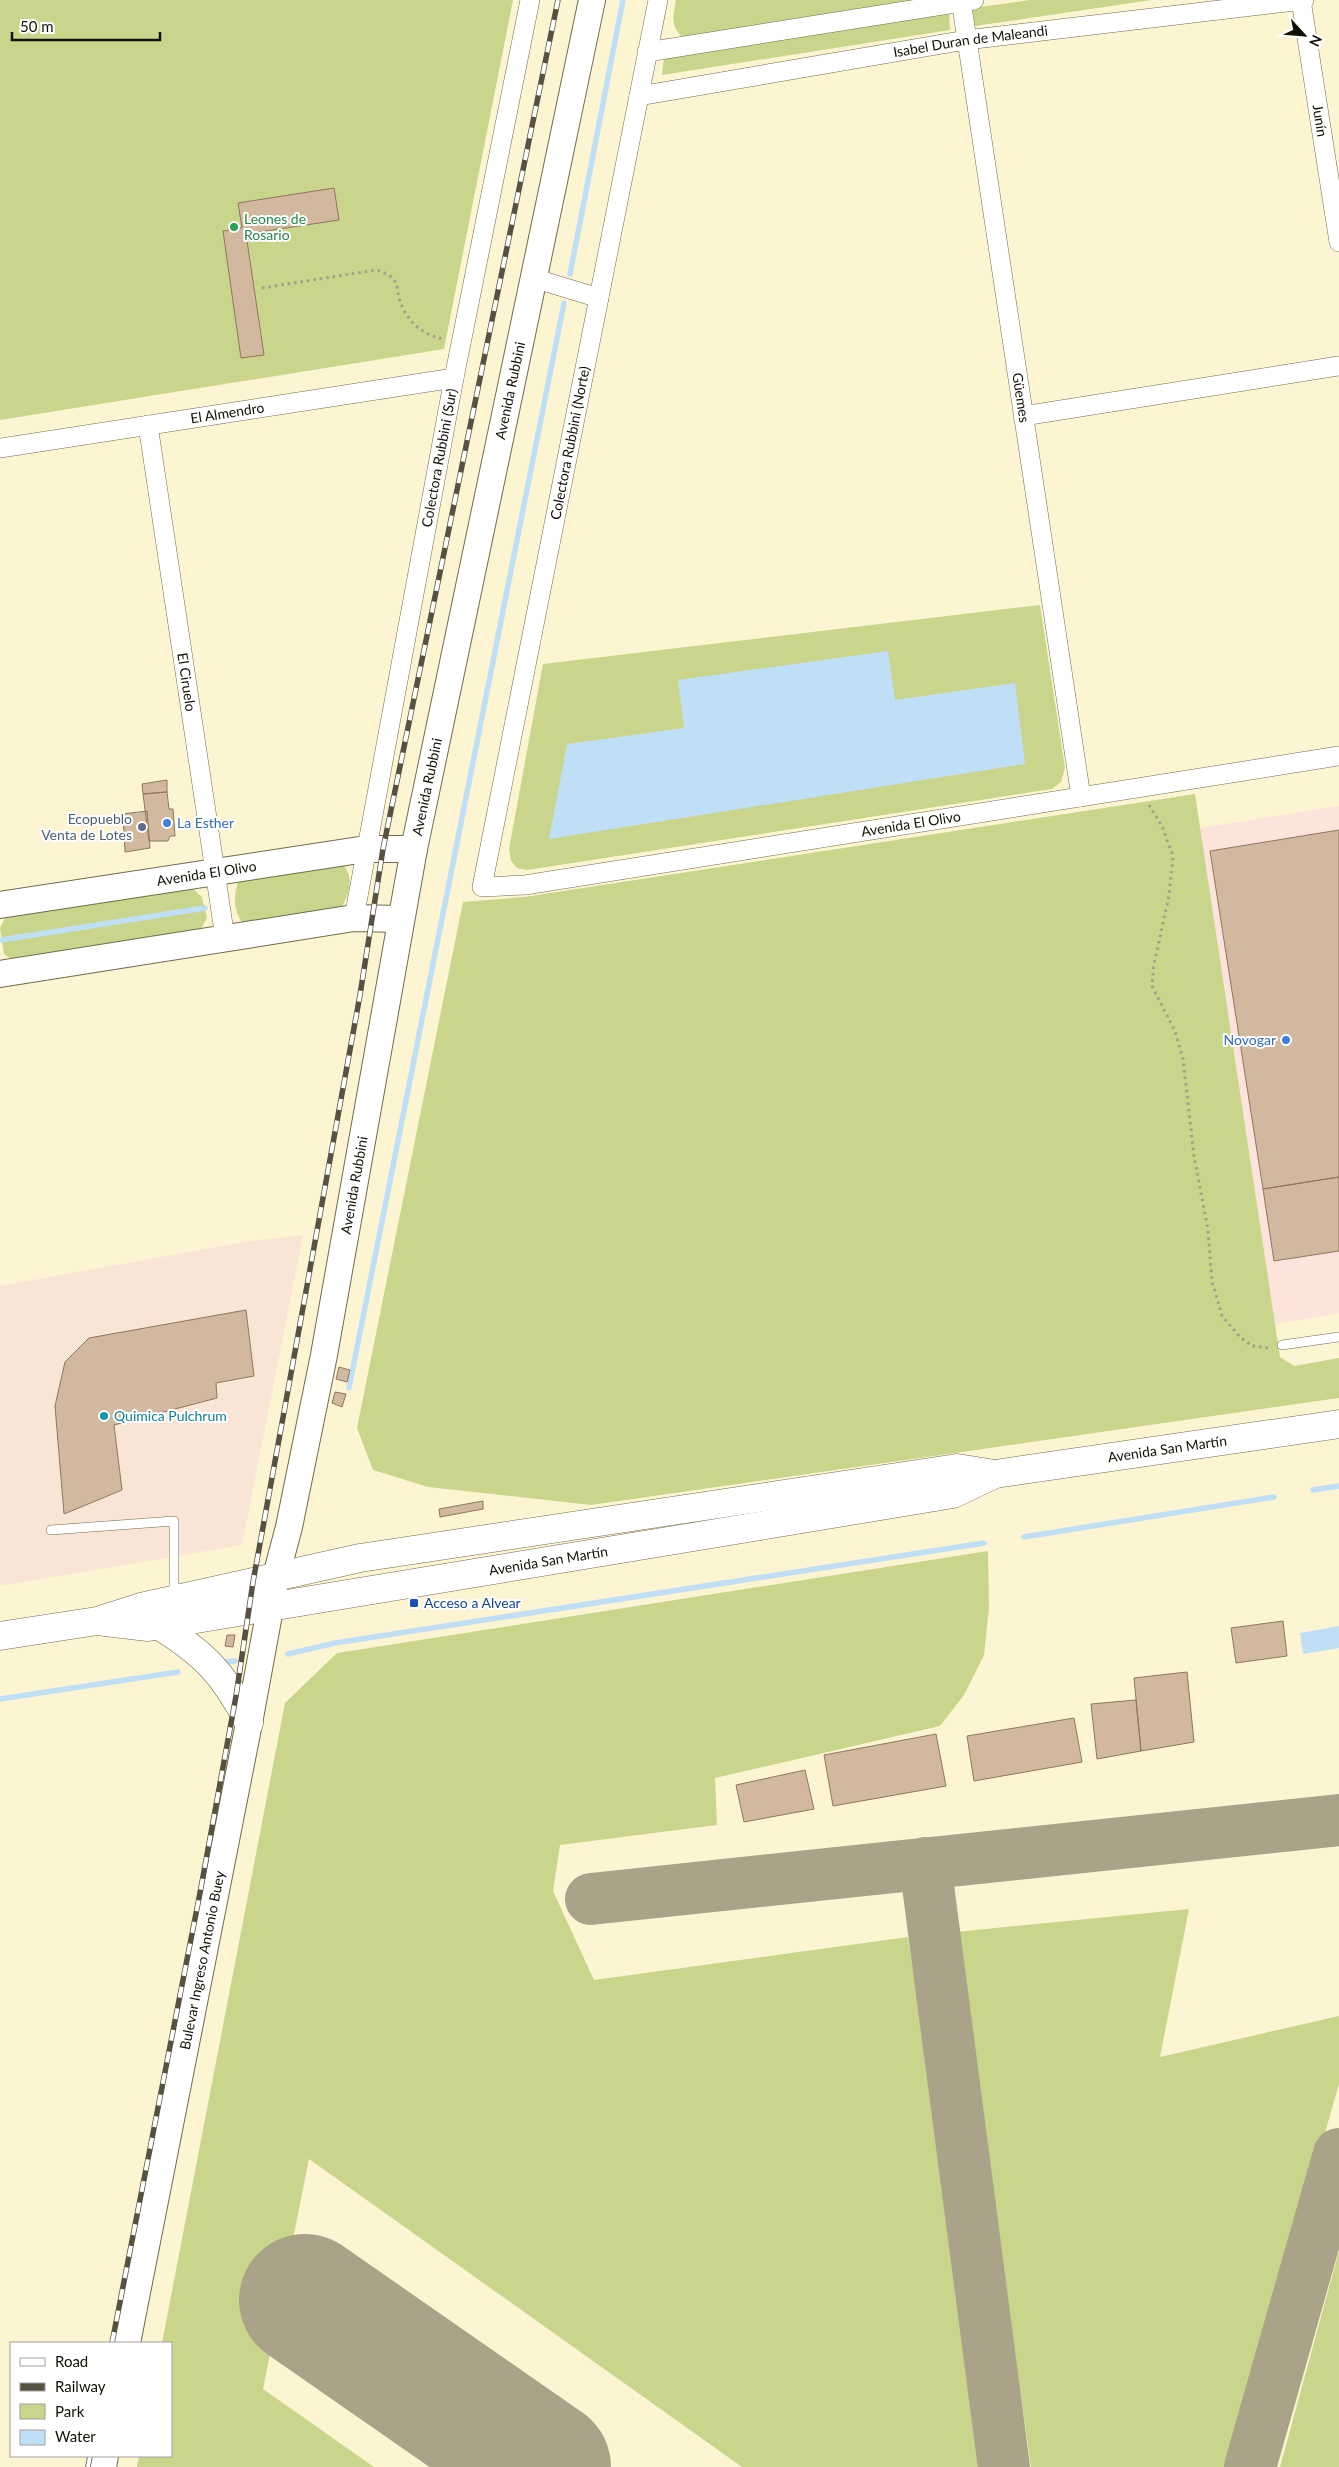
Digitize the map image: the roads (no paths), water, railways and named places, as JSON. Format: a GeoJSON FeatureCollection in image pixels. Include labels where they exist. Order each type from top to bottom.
{"type":"FeatureCollection","features":[{"type":"Feature","properties":{"kind":"main road","name":"Avenida San Martín"},"geometry":{"type":"LineString","coordinates":[[97,1621],[148,1627],[271,1605],[953,1494],[995,1474],[1339,1424]]}},
{"type":"Feature","properties":{"kind":"main road","name":"Avenida San Martín"},"geometry":{"type":"LineString","coordinates":[[0,1636],[97,1621],[141,1606],[360,1558],[957,1468],[995,1474]]}},
{"type":"Feature","properties":{"kind":"main road"},"geometry":{"type":"LineString","coordinates":[[158,1625],[186,1642],[209,1661],[236,1696],[249,1723]]}},
{"type":"Feature","properties":{"kind":"street","name":"Colectora Rubbini (Sur)"},"geometry":{"type":"LineString","coordinates":[[354,918],[454,378],[530,0]]}},
{"type":"Feature","properties":{"kind":"street","name":"Avenida Rubbini"},"geometry":{"type":"LineString","coordinates":[[276,1576],[289,1527],[324,1355],[414,849],[592,0]]}},
{"type":"Feature","properties":{"kind":"street","name":"Colectora Rubbini (Norte)"},"geometry":{"type":"LineString","coordinates":[[482,886],[658,0]]}},
{"type":"Feature","properties":{"kind":"street","name":"Isabel Duran de Maleandi"},"geometry":{"type":"LineString","coordinates":[[639,96],[966,40],[1302,0]]}},
{"type":"Feature","properties":{"kind":"street","name":"Junín"},"geometry":{"type":"LineString","coordinates":[[1302,0],[1339,242]]}},
{"type":"Feature","properties":{"kind":"street"},"geometry":{"type":"LineString","coordinates":[[648,52],[965,1]]}},
{"type":"Feature","properties":{"kind":"street","name":"Güemes"},"geometry":{"type":"LineString","coordinates":[[965,1],[966,40],[1081,797]]}},
{"type":"Feature","properties":{"kind":"street"},"geometry":{"type":"LineString","coordinates":[[533,278],[599,298]]}},
{"type":"Feature","properties":{"kind":"street"},"geometry":{"type":"LineString","coordinates":[[1023,416],[1339,366]]}},
{"type":"Feature","properties":{"kind":"street","name":"El Almendro"},"geometry":{"type":"LineString","coordinates":[[0,448],[454,378]]}},
{"type":"Feature","properties":{"kind":"street","name":"El Ciruelo"},"geometry":{"type":"LineString","coordinates":[[148,425],[225,938]]}},
{"type":"Feature","properties":{"kind":"street","name":"Avenida El Olivo"},"geometry":{"type":"LineString","coordinates":[[482,886],[525,885],[1339,756]]}},
{"type":"Feature","properties":{"kind":"street","name":"Avenida El Olivo"},"geometry":{"type":"LineString","coordinates":[[0,906],[366,848],[414,849]]}},
{"type":"Feature","properties":{"kind":"street"},"geometry":{"type":"LineString","coordinates":[[0,974],[354,918],[401,919]]}},
{"type":"Feature","properties":{"kind":"street","name":"Bulevar Ingreso Antonio Buey"},"geometry":{"type":"LineString","coordinates":[[127,2342],[249,1723],[276,1576]]}},
{"type":"Feature","properties":{"kind":"lane"},"geometry":{"type":"LineString","coordinates":[[1282,1345],[1339,1337]]}},
{"type":"Feature","properties":{"kind":"lane"},"geometry":{"type":"LineString","coordinates":[[51,1530],[174,1522],[174,1599]]}},
{"type":"Feature","properties":{"kind":"water"},"geometry":{"type":"Polygon","coordinates":[[[888,651],[895,700],[1015,683],[1025,764],[549,839],[567,744],[684,728],[678,680],[888,651]]]}},
{"type":"Feature","properties":{"kind":"water"},"geometry":{"type":"Polygon","coordinates":[[[1339,1626],[1339,1648],[1303,1654],[1300,1633],[1339,1626]]]}},
{"type":"Feature","properties":{"kind":"waterway"},"geometry":{"type":"LineString","coordinates":[[570,274],[623,0]]}},
{"type":"Feature","properties":{"kind":"waterway"},"geometry":{"type":"LineString","coordinates":[[349,1388],[564,303]]}},
{"type":"Feature","properties":{"kind":"waterway"},"geometry":{"type":"LineString","coordinates":[[1,940],[205,908]]}},
{"type":"Feature","properties":{"kind":"waterway"},"geometry":{"type":"LineString","coordinates":[[1313,1490],[1339,1486]]}},
{"type":"Feature","properties":{"kind":"waterway"},"geometry":{"type":"LineString","coordinates":[[1024,1537],[1274,1497]]}},
{"type":"Feature","properties":{"kind":"waterway"},"geometry":{"type":"LineString","coordinates":[[288,1654],[335,1643],[984,1543]]}},
{"type":"Feature","properties":{"kind":"waterway"},"geometry":{"type":"LineString","coordinates":[[226,1662],[235,1661]]}},
{"type":"Feature","properties":{"kind":"waterway"},"geometry":{"type":"LineString","coordinates":[[0,1699],[178,1672]]}},
{"type":"Feature","properties":{"kind":"railway"},"geometry":{"type":"LineString","coordinates":[[112,2342],[200,1893],[236,1696],[253,1582],[360,995],[383,849],[558,0]]}},
{"type":"Feature","properties":{"kind":"railway"},"geometry":{"type":"LineString","coordinates":[[88,2467],[90,2457]]}},
{"type":"Feature","properties":{"kind":"place","name":"Leones de Rosario"},"geometry":{"type":"Point","coordinates":[234,227]}},
{"type":"Feature","properties":{"kind":"place","name":"La Esther"},"geometry":{"type":"Point","coordinates":[167,823]}},
{"type":"Feature","properties":{"kind":"place","name":"Ecopueblo Venta de Lotes"},"geometry":{"type":"Point","coordinates":[142,827]}},
{"type":"Feature","properties":{"kind":"place","name":"Novogar"},"geometry":{"type":"Point","coordinates":[1286,1040]}},
{"type":"Feature","properties":{"kind":"place","name":"Quimica Pulchrum"},"geometry":{"type":"Point","coordinates":[104,1416]}},
{"type":"Feature","properties":{"kind":"place","name":"Acceso a Alvear"},"geometry":{"type":"Point","coordinates":[414,1603]}}]}
